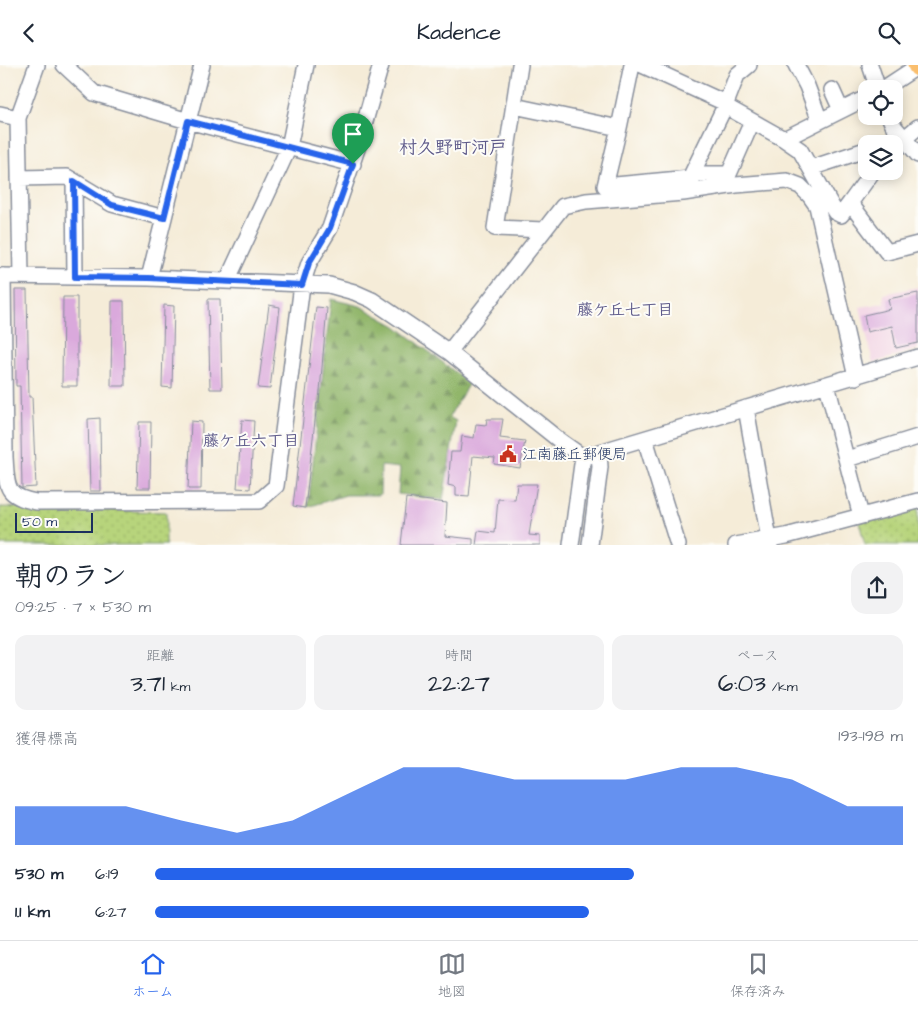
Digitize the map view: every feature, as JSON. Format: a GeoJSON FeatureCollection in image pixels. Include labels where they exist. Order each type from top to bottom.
{"type":"FeatureCollection","features":[{"type":"Feature","properties":{"kind":"street"},"geometry":{"type":"LineString","coordinates":[[21,276],[18,118],[37,65]]}},
{"type":"Feature","properties":{"kind":"street"},"geometry":{"type":"LineString","coordinates":[[64,65],[94,93],[188,121],[353,164]]}},
{"type":"Feature","properties":{"kind":"street"},"geometry":{"type":"LineString","coordinates":[[149,278],[202,65]]}},
{"type":"Feature","properties":{"kind":"street"},"geometry":{"type":"LineString","coordinates":[[227,281],[289,147],[306,65]]}},
{"type":"Feature","properties":{"kind":"street"},"geometry":{"type":"LineString","coordinates":[[381,65],[353,164],[330,228],[309,263],[302,285],[276,486],[270,493],[259,501],[36,502],[20,499],[11,492],[6,484],[2,276],[149,278],[302,285],[329,285],[354,292],[372,300],[449,352],[582,457]]}},
{"type":"Feature","properties":{"kind":"street"},"geometry":{"type":"LineString","coordinates":[[520,65],[495,228],[544,230]]}},
{"type":"Feature","properties":{"kind":"street"},"geometry":{"type":"LineString","coordinates":[[632,65],[605,186],[690,178],[701,174],[729,174],[751,124]]}},
{"type":"Feature","properties":{"kind":"street"},"geometry":{"type":"LineString","coordinates":[[642,65],[724,104],[800,150],[836,212],[841,215],[867,180]]}},
{"type":"Feature","properties":{"kind":"street"},"geometry":{"type":"LineString","coordinates":[[683,193],[737,75],[749,65]]}},
{"type":"Feature","properties":{"kind":"street"},"geometry":{"type":"LineString","coordinates":[[796,65],[807,86],[820,121]]}},
{"type":"Feature","properties":{"kind":"street"},"geometry":{"type":"LineString","coordinates":[[870,65],[875,80]]}},
{"type":"Feature","properties":{"kind":"street"},"geometry":{"type":"LineString","coordinates":[[897,80],[918,66]]}},
{"type":"Feature","properties":{"kind":"street"},"geometry":{"type":"LineString","coordinates":[[832,90],[841,110]]}},
{"type":"Feature","properties":{"kind":"street"},"geometry":{"type":"LineString","coordinates":[[784,139],[858,102]]}},
{"type":"Feature","properties":{"kind":"street"},"geometry":{"type":"LineString","coordinates":[[514,106],[618,128]]}},
{"type":"Feature","properties":{"kind":"street"},"geometry":{"type":"LineString","coordinates":[[0,114],[18,118]]}},
{"type":"Feature","properties":{"kind":"street"},"geometry":{"type":"LineString","coordinates":[[903,139],[918,127]]}},
{"type":"Feature","properties":{"kind":"street"},"geometry":{"type":"LineString","coordinates":[[903,146],[918,155]]}},
{"type":"Feature","properties":{"kind":"street"},"geometry":{"type":"LineString","coordinates":[[811,169],[858,152]]}},
{"type":"Feature","properties":{"kind":"street"},"geometry":{"type":"LineString","coordinates":[[19,178],[67,177],[112,205],[164,218]]}},
{"type":"Feature","properties":{"kind":"street"},"geometry":{"type":"LineString","coordinates":[[74,181],[75,277]]}},
{"type":"Feature","properties":{"kind":"street"},"geometry":{"type":"LineString","coordinates":[[449,352],[563,206],[586,201],[683,193],[736,185],[787,181],[800,186],[817,206],[856,377]]}},
{"type":"Feature","properties":{"kind":"street"},"geometry":{"type":"LineString","coordinates":[[850,203],[887,252],[918,244]]}},
{"type":"Feature","properties":{"kind":"street"},"geometry":{"type":"LineString","coordinates":[[582,457],[918,357]]}},
{"type":"Feature","properties":{"kind":"street"},"geometry":{"type":"LineString","coordinates":[[827,385],[861,516]]}},
{"type":"Feature","properties":{"kind":"street"},"geometry":{"type":"LineString","coordinates":[[746,409],[770,542]]}},
{"type":"Feature","properties":{"kind":"street"},"geometry":{"type":"LineString","coordinates":[[847,459],[918,437]]}},
{"type":"Feature","properties":{"kind":"street"},"geometry":{"type":"LineString","coordinates":[[645,439],[678,545]]}},
{"type":"Feature","properties":{"kind":"street"},"geometry":{"type":"LineString","coordinates":[[590,545],[600,467],[599,452]]}},
{"type":"Feature","properties":{"kind":"street"},"geometry":{"type":"LineString","coordinates":[[571,545],[582,457]]}},
{"type":"Feature","properties":{"kind":"street"},"geometry":{"type":"LineString","coordinates":[[736,545],[770,542],[918,501]]}},
{"type":"Feature","properties":{"kind":"shaded area"},"geometry":{"type":"Polygon","coordinates":[[[918,287],[918,349],[873,363],[860,307],[884,303],[884,294],[918,287]]]}},
{"type":"Feature","properties":{"kind":"green space"},"geometry":{"type":"Polygon","coordinates":[[[331,299],[360,306],[396,326],[469,383],[449,417],[456,421],[443,500],[398,494],[400,468],[381,466],[380,495],[346,495],[308,507],[331,299]]]}},
{"type":"Feature","properties":{"kind":"green space"},"geometry":{"type":"Polygon","coordinates":[[[918,506],[918,545],[865,545],[859,522],[918,506]]]}},
{"type":"Feature","properties":{"kind":"green space"},"geometry":{"type":"Polygon","coordinates":[[[0,507],[166,512],[166,545],[0,545],[0,507]]]}},
{"type":"Feature","properties":{"kind":"building"},"geometry":{"type":"Polygon","coordinates":[[[15,290],[27,290],[29,397],[32,397],[36,487],[22,488],[20,386],[16,386],[15,290]]]}},
{"type":"Feature","properties":{"kind":"building"},"geometry":{"type":"Polygon","coordinates":[[[918,293],[918,343],[896,348],[892,326],[867,332],[864,315],[890,309],[888,299],[918,293]]]}},
{"type":"Feature","properties":{"kind":"building"},"geometry":{"type":"Polygon","coordinates":[[[63,297],[77,297],[77,386],[62,386],[63,297]]]}},
{"type":"Feature","properties":{"kind":"building"},"geometry":{"type":"Polygon","coordinates":[[[208,299],[220,299],[222,389],[210,389],[208,299]]]}},
{"type":"Feature","properties":{"kind":"building"},"geometry":{"type":"Polygon","coordinates":[[[112,301],[124,301],[125,386],[111,386],[112,301]]]}},
{"type":"Feature","properties":{"kind":"building"},"geometry":{"type":"Polygon","coordinates":[[[164,305],[174,306],[172,388],[162,387],[164,305]]]}},
{"type":"Feature","properties":{"kind":"building"},"geometry":{"type":"Polygon","coordinates":[[[269,305],[280,307],[270,389],[258,388],[269,305]]]}},
{"type":"Feature","properties":{"kind":"building"},"geometry":{"type":"Polygon","coordinates":[[[316,307],[327,308],[319,403],[317,403],[305,508],[293,506],[316,307]]]}},
{"type":"Feature","properties":{"kind":"building"},"geometry":{"type":"Polygon","coordinates":[[[100,418],[101,491],[90,491],[88,419],[100,418]]]}},
{"type":"Feature","properties":{"kind":"building"},"geometry":{"type":"Polygon","coordinates":[[[487,419],[503,419],[500,438],[525,441],[520,468],[494,464],[495,458],[473,456],[469,497],[456,496],[456,487],[448,485],[451,452],[460,452],[462,436],[474,438],[476,424],[486,425],[487,419]]]}},
{"type":"Feature","properties":{"kind":"building"},"geometry":{"type":"Polygon","coordinates":[[[242,420],[254,421],[250,489],[237,488],[242,420]]]}},
{"type":"Feature","properties":{"kind":"building"},"geometry":{"type":"Polygon","coordinates":[[[191,421],[202,422],[201,489],[188,489],[191,421]]]}},
{"type":"Feature","properties":{"kind":"building"},"geometry":{"type":"Polygon","coordinates":[[[139,422],[151,422],[150,488],[137,488],[139,422]]]}},
{"type":"Feature","properties":{"kind":"building"},"geometry":{"type":"Polygon","coordinates":[[[517,484],[537,484],[529,535],[540,536],[540,545],[476,545],[478,531],[495,533],[498,499],[515,500],[517,484]]]}},
{"type":"Feature","properties":{"kind":"building"},"geometry":{"type":"Polygon","coordinates":[[[406,498],[447,503],[445,536],[473,539],[473,545],[401,545],[406,498]]]}},
{"type":"Feature","properties":{"kind":"place","name":"江南藤丘郵便局"},"geometry":{"type":"Point","coordinates":[508,454]}},
{"type":"Feature","properties":{"kind":"district","name":"村久野町河戸"},"geometry":{"type":"Point","coordinates":[453,147]}},
{"type":"Feature","properties":{"kind":"district","name":"藤ケ丘七丁目"},"geometry":{"type":"Point","coordinates":[625,310]}},
{"type":"Feature","properties":{"kind":"district","name":"藤ケ丘六丁目"},"geometry":{"type":"Point","coordinates":[251,441]}},
{"type":"Feature","properties":{"kind":"route"},"geometry":{"type":"LineString","coordinates":[[188,121],[353,164],[330,228],[309,263],[302,285],[149,278],[75,277],[74,181],[112,205],[164,218],[188,121]]}}]}
